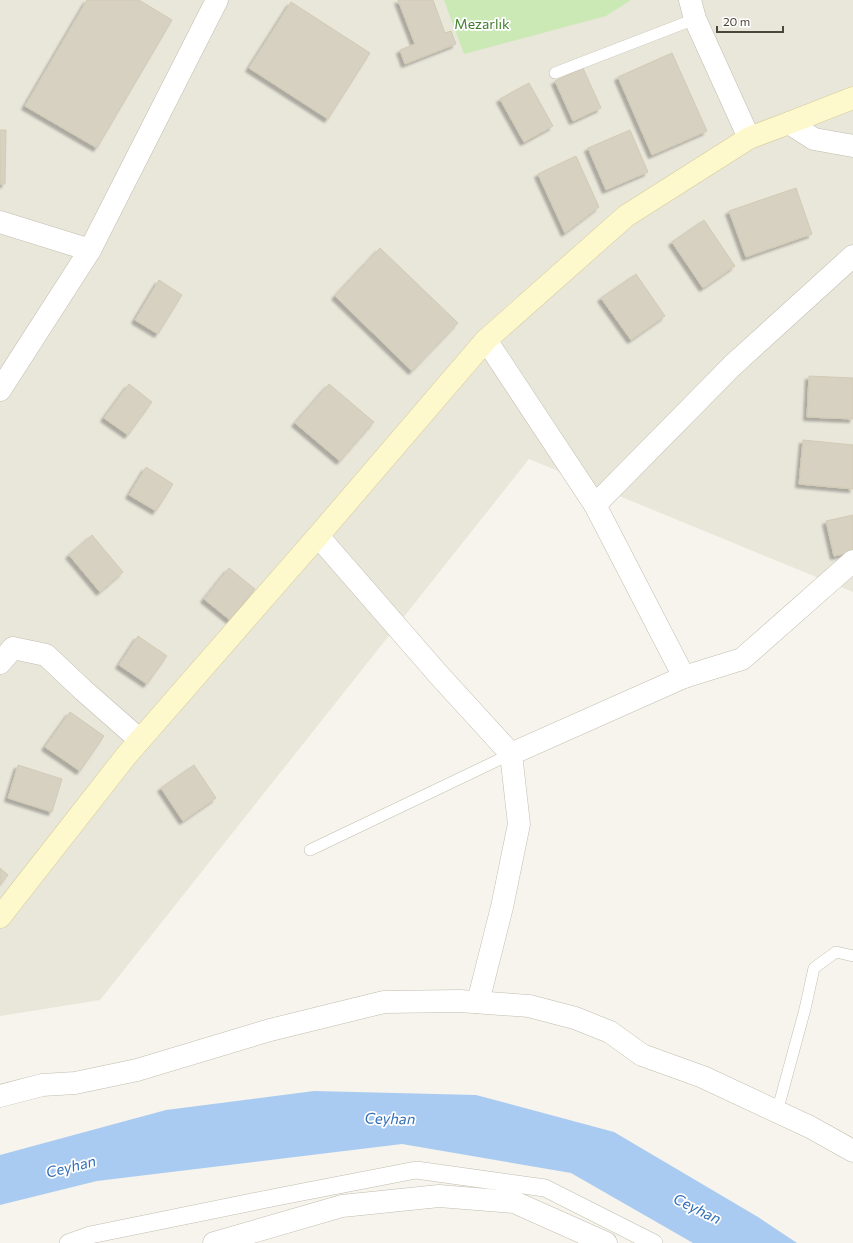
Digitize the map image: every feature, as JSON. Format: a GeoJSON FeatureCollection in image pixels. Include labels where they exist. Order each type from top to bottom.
{"type":"FeatureCollection","features":[{"type":"Feature","properties":{"kind":"main road"},"geometry":{"type":"LineString","coordinates":[[0,917],[126,756],[318,536],[486,340],[626,216],[749,138],[853,98]]}},
{"type":"Feature","properties":{"kind":"street"},"geometry":{"type":"LineString","coordinates":[[0,390],[90,250],[217,0]]}},
{"type":"Feature","properties":{"kind":"street"},"geometry":{"type":"LineString","coordinates":[[692,9],[749,138]]}},
{"type":"Feature","properties":{"kind":"street"},"geometry":{"type":"LineString","coordinates":[[789,123],[814,139],[853,146]]}},
{"type":"Feature","properties":{"kind":"street"},"geometry":{"type":"LineString","coordinates":[[0,222],[90,250]]}},
{"type":"Feature","properties":{"kind":"street"},"geometry":{"type":"LineString","coordinates":[[595,505],[733,365],[853,256]]}},
{"type":"Feature","properties":{"kind":"street"},"geometry":{"type":"LineString","coordinates":[[486,340],[595,505],[684,677]]}},
{"type":"Feature","properties":{"kind":"street"},"geometry":{"type":"LineString","coordinates":[[318,536],[438,674],[511,754],[519,824],[502,907],[478,1002]]}},
{"type":"Feature","properties":{"kind":"street"},"geometry":{"type":"LineString","coordinates":[[511,754],[684,677],[742,659],[853,561]]}},
{"type":"Feature","properties":{"kind":"street"},"geometry":{"type":"LineString","coordinates":[[0,663],[13,648],[46,655],[140,740]]}},
{"type":"Feature","properties":{"kind":"street"},"geometry":{"type":"LineString","coordinates":[[0,1096],[42,1085],[75,1083],[136,1070],[270,1030],[384,1002],[478,1002],[529,1006],[575,1018],[610,1032],[642,1055],[703,1077],[810,1127],[853,1151]]}},
{"type":"Feature","properties":{"kind":"street"},"geometry":{"type":"LineString","coordinates":[[68,1243],[90,1235],[416,1170],[545,1188],[654,1243]]}},
{"type":"Feature","properties":{"kind":"street"},"geometry":{"type":"LineString","coordinates":[[214,1243],[342,1206],[439,1196],[514,1202],[606,1243]]}},
{"type":"Feature","properties":{"kind":"lane"},"geometry":{"type":"LineString","coordinates":[[555,73],[692,9]]}},
{"type":"Feature","properties":{"kind":"lane"},"geometry":{"type":"LineString","coordinates":[[310,850],[511,754]]}},
{"type":"Feature","properties":{"kind":"lane"},"geometry":{"type":"LineString","coordinates":[[778,1112],[814,968],[836,952],[853,956]]}},
{"type":"Feature","properties":{"kind":"shaded area"},"geometry":{"type":"Polygon","coordinates":[[[0,0],[853,0],[853,592],[529,459],[100,1000],[0,1016],[0,0]]]}},
{"type":"Feature","properties":{"kind":"green space","name":"Mezarlık"},"geometry":{"type":"Polygon","coordinates":[[[444,0],[631,0],[606,16],[464,54],[444,0]]]}},
{"type":"Feature","properties":{"kind":"water","name":"Ceyhan"},"geometry":{"type":"Polygon","coordinates":[[[314,1091],[476,1095],[614,1132],[758,1217],[797,1243],[693,1243],[571,1173],[402,1144],[97,1181],[0,1205],[0,1155],[166,1110],[314,1091]]]}},
{"type":"Feature","properties":{"kind":"building"},"geometry":{"type":"Polygon","coordinates":[[[87,0],[139,0],[172,20],[97,148],[25,106],[87,0]]]}},
{"type":"Feature","properties":{"kind":"building"},"geometry":{"type":"Polygon","coordinates":[[[398,0],[433,0],[445,33],[451,31],[456,44],[405,64],[400,50],[415,44],[398,0]]]}},
{"type":"Feature","properties":{"kind":"building"},"geometry":{"type":"Polygon","coordinates":[[[291,2],[370,53],[328,119],[249,68],[291,2]]]}},
{"type":"Feature","properties":{"kind":"building"},"geometry":{"type":"Polygon","coordinates":[[[672,53],[707,131],[652,155],[618,77],[672,53]]]}},
{"type":"Feature","properties":{"kind":"building"},"geometry":{"type":"Polygon","coordinates":[[[583,68],[601,108],[573,121],[555,81],[583,68]]]}},
{"type":"Feature","properties":{"kind":"building"},"geometry":{"type":"Polygon","coordinates":[[[529,83],[553,126],[524,142],[500,99],[529,83]]]}},
{"type":"Feature","properties":{"kind":"building"},"geometry":{"type":"Polygon","coordinates":[[[0,130],[6,130],[5,184],[0,184],[0,130]]]}},
{"type":"Feature","properties":{"kind":"building"},"geometry":{"type":"Polygon","coordinates":[[[630,130],[648,172],[606,190],[588,148],[630,130]]]}},
{"type":"Feature","properties":{"kind":"building"},"geometry":{"type":"Polygon","coordinates":[[[576,156],[599,207],[565,233],[538,174],[576,156]]]}},
{"type":"Feature","properties":{"kind":"building"},"geometry":{"type":"Polygon","coordinates":[[[796,188],[812,234],[746,257],[729,211],[796,188]]]}},
{"type":"Feature","properties":{"kind":"building"},"geometry":{"type":"Polygon","coordinates":[[[704,220],[735,266],[703,288],[672,242],[704,220]]]}},
{"type":"Feature","properties":{"kind":"building"},"geometry":{"type":"Polygon","coordinates":[[[380,248],[458,323],[412,371],[335,296],[380,248]]]}},
{"type":"Feature","properties":{"kind":"building"},"geometry":{"type":"Polygon","coordinates":[[[636,274],[665,316],[631,340],[601,298],[636,274]]]}},
{"type":"Feature","properties":{"kind":"building"},"geometry":{"type":"Polygon","coordinates":[[[159,280],[182,295],[158,334],[135,320],[159,280]]]}},
{"type":"Feature","properties":{"kind":"building"},"geometry":{"type":"Polygon","coordinates":[[[809,376],[853,378],[853,419],[807,417],[809,376]]]}},
{"type":"Feature","properties":{"kind":"building"},"geometry":{"type":"Polygon","coordinates":[[[129,384],[152,402],[128,435],[104,418],[129,384]]]}},
{"type":"Feature","properties":{"kind":"building"},"geometry":{"type":"Polygon","coordinates":[[[329,384],[374,422],[340,461],[295,423],[329,384]]]}},
{"type":"Feature","properties":{"kind":"building"},"geometry":{"type":"Polygon","coordinates":[[[803,440],[853,445],[853,489],[799,484],[803,440]]]}},
{"type":"Feature","properties":{"kind":"building"},"geometry":{"type":"Polygon","coordinates":[[[146,467],[173,484],[156,511],[129,495],[146,467]]]}},
{"type":"Feature","properties":{"kind":"building"},"geometry":{"type":"Polygon","coordinates":[[[853,515],[853,552],[834,556],[826,521],[853,515]]]}},
{"type":"Feature","properties":{"kind":"building"},"geometry":{"type":"Polygon","coordinates":[[[92,535],[123,572],[100,592],[69,555],[92,535]]]}},
{"type":"Feature","properties":{"kind":"building"},"geometry":{"type":"Polygon","coordinates":[[[229,568],[255,589],[230,620],[204,599],[229,568]]]}},
{"type":"Feature","properties":{"kind":"building"},"geometry":{"type":"Polygon","coordinates":[[[138,636],[167,656],[147,684],[119,665],[138,636]]]}},
{"type":"Feature","properties":{"kind":"building"},"geometry":{"type":"Polygon","coordinates":[[[70,712],[104,736],[80,771],[45,747],[70,712]]]}},
{"type":"Feature","properties":{"kind":"building"},"geometry":{"type":"Polygon","coordinates":[[[18,765],[62,779],[52,812],[8,798],[18,765]]]}},
{"type":"Feature","properties":{"kind":"building"},"geometry":{"type":"Polygon","coordinates":[[[194,765],[216,798],[183,821],[161,788],[194,765]]]}},
{"type":"Feature","properties":{"kind":"building"},"geometry":{"type":"Polygon","coordinates":[[[0,868],[8,875],[0,885],[0,868]]]}}]}
